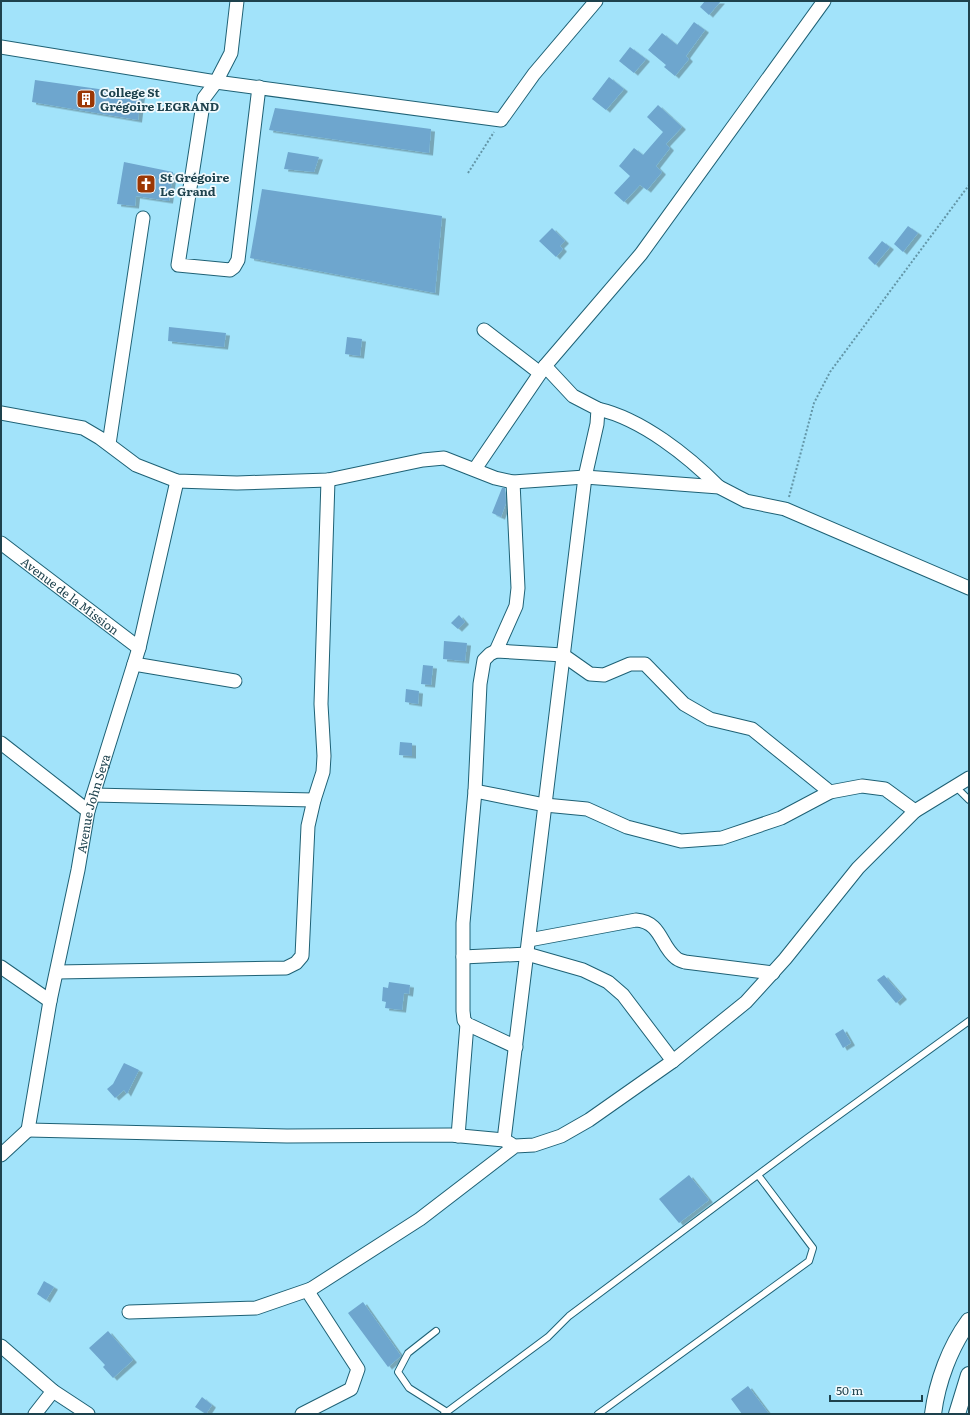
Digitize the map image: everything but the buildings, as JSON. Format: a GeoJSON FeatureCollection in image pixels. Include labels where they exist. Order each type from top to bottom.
{"type":"FeatureCollection","features":[{"type":"Feature","properties":{"kind":"street"},"geometry":{"type":"LineString","coordinates":[[237,1],[230,53],[216,82],[204,98],[178,265],[230,270],[234,267],[238,260],[259,87]]}},
{"type":"Feature","properties":{"kind":"street"},"geometry":{"type":"LineString","coordinates":[[1,47],[216,82],[501,120],[534,74],[596,1]]}},
{"type":"Feature","properties":{"kind":"street"},"geometry":{"type":"LineString","coordinates":[[475,470],[542,370],[641,254],[824,1]]}},
{"type":"Feature","properties":{"kind":"street"},"geometry":{"type":"LineString","coordinates":[[109,444],[143,218]]}},
{"type":"Feature","properties":{"kind":"street"},"geometry":{"type":"LineString","coordinates":[[484,330],[542,370],[573,396],[598,410],[615,413],[667,444],[704,472],[719,487],[746,501],[786,509],[969,588]]}},
{"type":"Feature","properties":{"kind":"street"},"geometry":{"type":"LineString","coordinates":[[129,1312],[256,1308],[311,1289],[420,1219],[509,1143],[516,1047],[563,655],[585,477],[597,424],[598,410]]}},
{"type":"Feature","properties":{"kind":"street"},"geometry":{"type":"LineString","coordinates":[[1,413],[83,428],[109,444],[136,465],[177,481],[237,483],[328,480],[423,460],[444,458],[495,478],[513,482],[585,477],[719,487]]}},
{"type":"Feature","properties":{"kind":"street"},"geometry":{"type":"LineString","coordinates":[[57,972],[286,968],[296,963],[302,956],[308,826],[323,772],[324,756],[322,704],[328,480]]}},
{"type":"Feature","properties":{"kind":"street","name":"Avenue John Seya"},"geometry":{"type":"LineString","coordinates":[[28,1130],[50,1000],[78,870],[88,811],[139,648],[177,481]]}},
{"type":"Feature","properties":{"kind":"street"},"geometry":{"type":"LineString","coordinates":[[496,652],[516,606],[518,588],[513,482]]}},
{"type":"Feature","properties":{"kind":"street","name":"Avenue de la Mission"},"geometry":{"type":"LineString","coordinates":[[1,544],[139,648]]}},
{"type":"Feature","properties":{"kind":"street"},"geometry":{"type":"LineString","coordinates":[[516,1047],[467,1024],[464,1020],[463,1011],[464,957],[462,923],[475,791],[480,684],[484,660],[490,654],[496,652],[563,655],[590,674],[604,675],[630,664],[645,664],[684,704],[710,719],[752,730],[830,792]]}},
{"type":"Feature","properties":{"kind":"street"},"geometry":{"type":"LineString","coordinates":[[134,664],[235,681]]}},
{"type":"Feature","properties":{"kind":"street"},"geometry":{"type":"LineString","coordinates":[[1,743],[88,811]]}},
{"type":"Feature","properties":{"kind":"street"},"geometry":{"type":"LineString","coordinates":[[1,1155],[28,1130],[287,1136],[458,1136],[534,1145],[561,1136],[589,1120],[673,1061],[746,1002],[773,972],[858,868],[915,810],[969,778]]}},
{"type":"Feature","properties":{"kind":"street"},"geometry":{"type":"LineString","coordinates":[[475,791],[545,805],[587,809],[627,827],[681,841],[722,838],[780,818],[830,792],[862,786],[885,789],[915,810]]}},
{"type":"Feature","properties":{"kind":"street"},"geometry":{"type":"LineString","coordinates":[[93,795],[314,800]]}},
{"type":"Feature","properties":{"kind":"street"},"geometry":{"type":"LineString","coordinates":[[529,940],[636,920],[645,921],[652,925],[676,958],[685,962],[773,972]]}},
{"type":"Feature","properties":{"kind":"street"},"geometry":{"type":"LineString","coordinates":[[464,957],[527,954],[583,970],[608,982],[623,995],[673,1061]]}},
{"type":"Feature","properties":{"kind":"street"},"geometry":{"type":"LineString","coordinates":[[1,967],[50,1000]]}},
{"type":"Feature","properties":{"kind":"street"},"geometry":{"type":"LineString","coordinates":[[458,1136],[467,1024]]}},
{"type":"Feature","properties":{"kind":"street"},"geometry":{"type":"LineString","coordinates":[[302,1414],[351,1389],[358,1369],[310,1295],[311,1289]]}},
{"type":"Feature","properties":{"kind":"street"},"geometry":{"type":"LineString","coordinates":[[933,1414],[934,1402],[946,1364],[962,1330],[969,1321]]}},
{"type":"Feature","properties":{"kind":"street"},"geometry":{"type":"LineString","coordinates":[[1,1346],[53,1391],[88,1414]]}},
{"type":"Feature","properties":{"kind":"street"},"geometry":{"type":"LineString","coordinates":[[957,1414],[969,1375]]}},
{"type":"Feature","properties":{"kind":"street"},"geometry":{"type":"LineString","coordinates":[[35,1414],[53,1391]]}},
{"type":"Feature","properties":{"kind":"lane"},"geometry":{"type":"LineString","coordinates":[[955,786],[969,800]]}},
{"type":"Feature","properties":{"kind":"lane"},"geometry":{"type":"LineString","coordinates":[[436,1331],[408,1353],[398,1372],[409,1388],[446,1413],[548,1337],[569,1316],[758,1175],[969,1021]]}},
{"type":"Feature","properties":{"kind":"lane"},"geometry":{"type":"LineString","coordinates":[[598,1414],[809,1260],[813,1248],[758,1175]]}},
{"type":"Feature","properties":{"kind":"path"},"geometry":{"type":"LineString","coordinates":[[468,173],[501,120]]}},
{"type":"Feature","properties":{"kind":"path"},"geometry":{"type":"LineString","coordinates":[[786,509],[814,403],[830,372],[969,185]]}},
{"type":"Feature","properties":{"kind":"place","name":"College St Grégoire LEGRAND"},"geometry":{"type":"Point","coordinates":[86,99]}},
{"type":"Feature","properties":{"kind":"place","name":"St Grégoire Le Grand"},"geometry":{"type":"Point","coordinates":[146,184]}}]}
